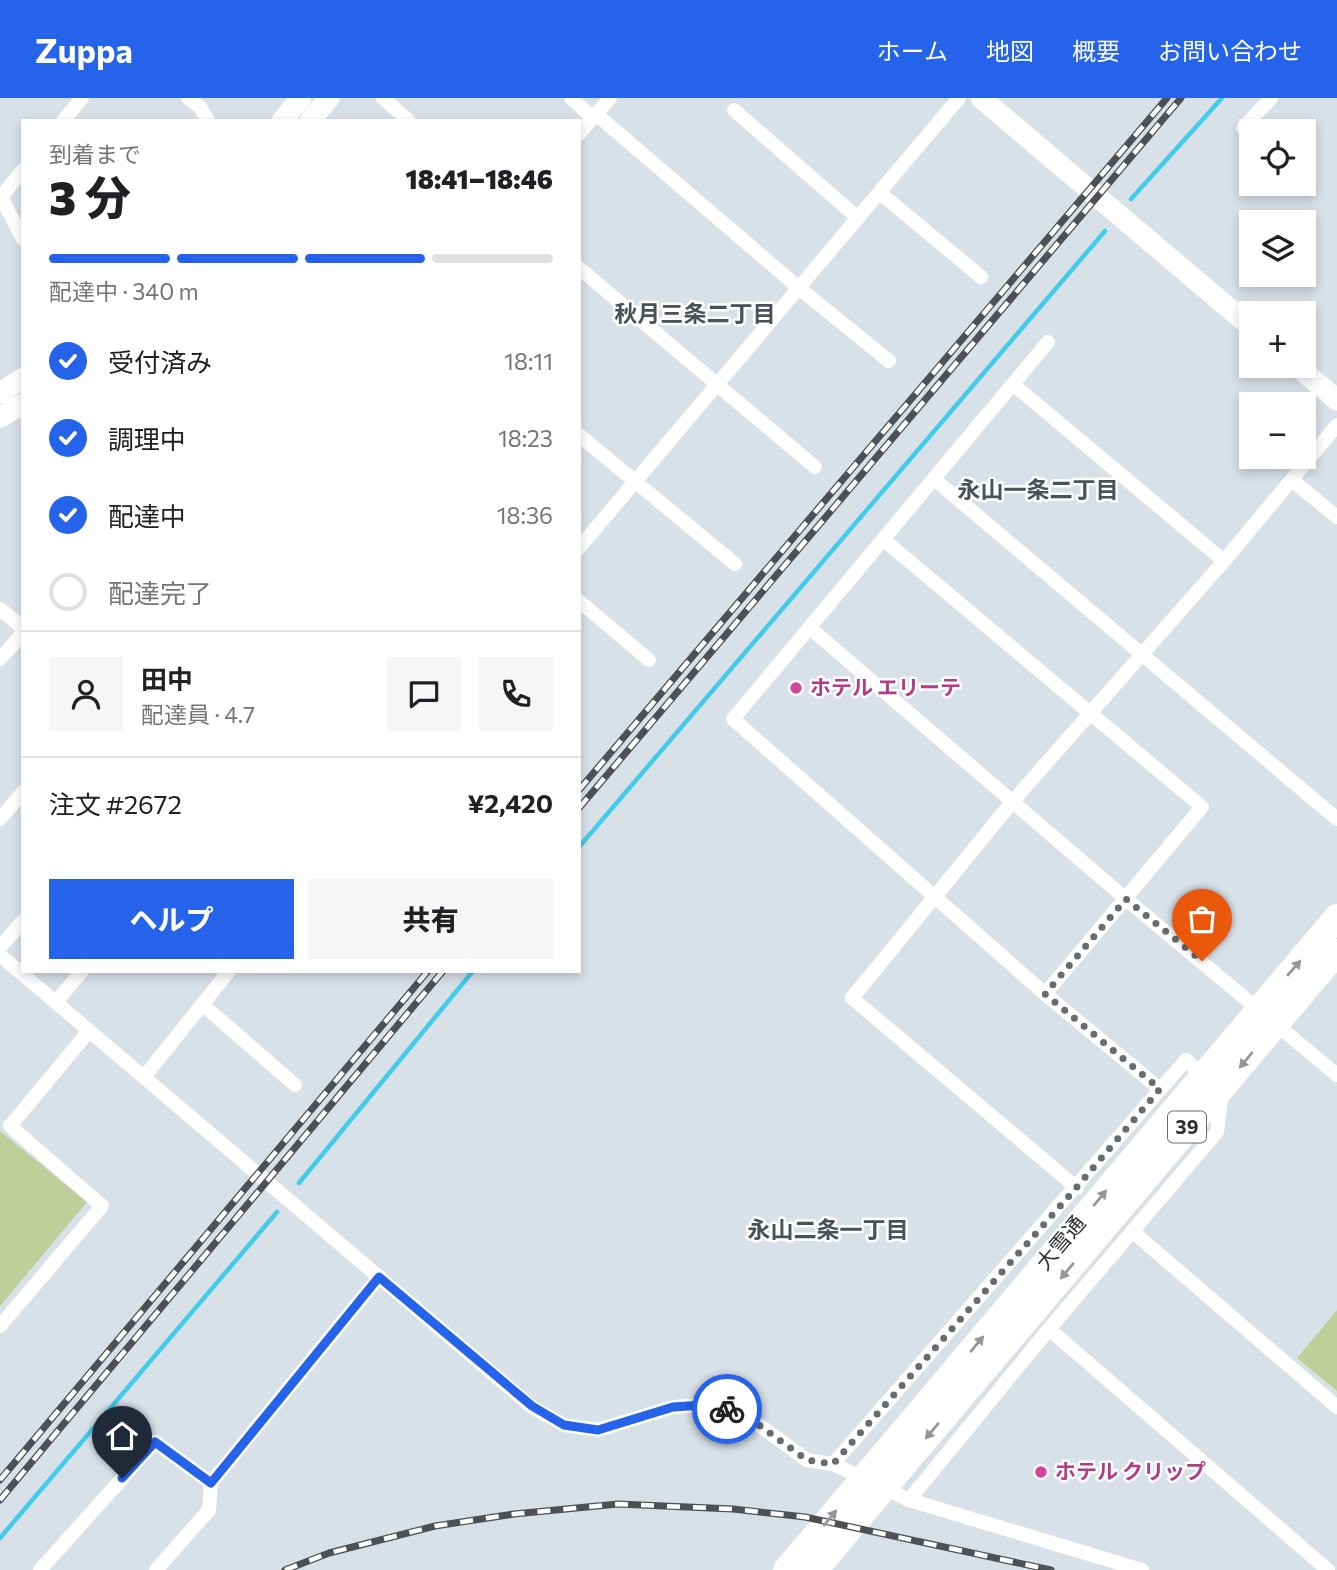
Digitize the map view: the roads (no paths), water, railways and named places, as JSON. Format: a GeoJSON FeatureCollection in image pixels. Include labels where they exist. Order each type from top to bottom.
{"type":"FeatureCollection","features":[{"type":"Feature","properties":{"kind":"highway","name":"大雪通"},"geometry":{"type":"LineString","coordinates":[[815,1570],[1032,1296],[1268,1016],[1337,918]]}},
{"type":"Feature","properties":{"kind":"highway","name":"大雪通"},"geometry":{"type":"LineString","coordinates":[[1268,1016],[1337,952]]}},
{"type":"Feature","properties":{"kind":"highway","name":"大雪通"},"geometry":{"type":"LineString","coordinates":[[786,1570],[1032,1296]]}},
{"type":"Feature","properties":{"kind":"street"},"geometry":{"type":"LineString","coordinates":[[66,119],[82,98]]}},
{"type":"Feature","properties":{"kind":"street"},"geometry":{"type":"LineString","coordinates":[[188,98],[200,107],[207,119]]}},
{"type":"Feature","properties":{"kind":"street"},"geometry":{"type":"LineString","coordinates":[[284,119],[301,98]]}},
{"type":"Feature","properties":{"kind":"street"},"geometry":{"type":"LineString","coordinates":[[312,119],[329,98]]}},
{"type":"Feature","properties":{"kind":"street"},"geometry":{"type":"LineString","coordinates":[[383,98],[407,119]]}},
{"type":"Feature","properties":{"kind":"street"},"geometry":{"type":"LineString","coordinates":[[570,98],[888,360]]}},
{"type":"Feature","properties":{"kind":"street"},"geometry":{"type":"LineString","coordinates":[[581,132],[610,98]]}},
{"type":"Feature","properties":{"kind":"street"},"geometry":{"type":"LineString","coordinates":[[581,546],[959,98]]}},
{"type":"Feature","properties":{"kind":"street"},"geometry":{"type":"LineString","coordinates":[[981,98],[1239,317]]}},
{"type":"Feature","properties":{"kind":"street"},"geometry":{"type":"LineString","coordinates":[[1251,119],[1271,98]]}},
{"type":"Feature","properties":{"kind":"street"},"geometry":{"type":"LineString","coordinates":[[734,110],[858,218]]}},
{"type":"Feature","properties":{"kind":"street"},"geometry":{"type":"LineString","coordinates":[[21,172],[0,196],[5,217],[21,237]]}},
{"type":"Feature","properties":{"kind":"street"},"geometry":{"type":"LineString","coordinates":[[880,193],[981,278]]}},
{"type":"Feature","properties":{"kind":"street"},"geometry":{"type":"LineString","coordinates":[[581,270],[815,467]]}},
{"type":"Feature","properties":{"kind":"street"},"geometry":{"type":"LineString","coordinates":[[1048,342],[733,719],[1045,994],[1160,1089]]}},
{"type":"Feature","properties":{"kind":"street"},"geometry":{"type":"LineString","coordinates":[[1311,378],[1337,400]]}},
{"type":"Feature","properties":{"kind":"street"},"geometry":{"type":"LineString","coordinates":[[0,393],[21,379]]}},
{"type":"Feature","properties":{"kind":"street"},"geometry":{"type":"LineString","coordinates":[[1014,385],[1224,561]]}},
{"type":"Feature","properties":{"kind":"street"},"geometry":{"type":"LineString","coordinates":[[1076,1188],[852,998],[1013,801],[1224,561],[1337,425]]}},
{"type":"Feature","properties":{"kind":"street"},"geometry":{"type":"LineString","coordinates":[[581,437],[735,564]]}},
{"type":"Feature","properties":{"kind":"street"},"geometry":{"type":"LineString","coordinates":[[934,479],[1337,819]]}},
{"type":"Feature","properties":{"kind":"street"},"geometry":{"type":"LineString","coordinates":[[1292,480],[1337,517]]}},
{"type":"Feature","properties":{"kind":"street"},"geometry":{"type":"LineString","coordinates":[[884,540],[1202,807],[1045,994]]}},
{"type":"Feature","properties":{"kind":"street"},"geometry":{"type":"LineString","coordinates":[[581,603],[649,660]]}},
{"type":"Feature","properties":{"kind":"street"},"geometry":{"type":"LineString","coordinates":[[0,609],[21,628]]}},
{"type":"Feature","properties":{"kind":"street"},"geometry":{"type":"LineString","coordinates":[[810,628],[1126,899],[1337,1075]]}},
{"type":"Feature","properties":{"kind":"street"},"geometry":{"type":"LineString","coordinates":[[0,659],[21,633]]}},
{"type":"Feature","properties":{"kind":"street"},"geometry":{"type":"LineString","coordinates":[[1,816],[21,794]]}},
{"type":"Feature","properties":{"kind":"street"},"geometry":{"type":"LineString","coordinates":[[0,947],[21,923]]}},
{"type":"Feature","properties":{"kind":"street"},"geometry":{"type":"LineString","coordinates":[[0,955],[21,973]]}},
{"type":"Feature","properties":{"kind":"street"},"geometry":{"type":"LineString","coordinates":[[21,973],[532,1406],[564,1425],[598,1430],[673,1407],[703,1405],[741,1412],[807,1460],[833,1464],[909,1500],[1142,1570]]}},
{"type":"Feature","properties":{"kind":"street"},"geometry":{"type":"LineString","coordinates":[[56,1002],[80,973]]}},
{"type":"Feature","properties":{"kind":"street"},"geometry":{"type":"LineString","coordinates":[[144,1077],[227,973]]}},
{"type":"Feature","properties":{"kind":"street"},"geometry":{"type":"LineString","coordinates":[[203,1005],[295,1085]]}},
{"type":"Feature","properties":{"kind":"street"},"geometry":{"type":"LineString","coordinates":[[0,1326],[102,1206],[10,1126],[89,1031]]}},
{"type":"Feature","properties":{"kind":"street"},"geometry":{"type":"LineString","coordinates":[[833,1464],[1186,1060],[1212,1082],[1217,1132],[1049,1329],[909,1500]]}},
{"type":"Feature","properties":{"kind":"street"},"geometry":{"type":"LineString","coordinates":[[1132,1231],[1337,1406]]}},
{"type":"Feature","properties":{"kind":"street"},"geometry":{"type":"LineString","coordinates":[[156,1570],[209,1510],[211,1483],[379,1277]]}},
{"type":"Feature","properties":{"kind":"street"},"geometry":{"type":"LineString","coordinates":[[1049,1329],[1328,1570]]}},
{"type":"Feature","properties":{"kind":"street"},"geometry":{"type":"LineString","coordinates":[[40,1570],[155,1442],[211,1483]]}},
{"type":"Feature","properties":{"kind":"waterway"},"geometry":{"type":"LineString","coordinates":[[1131,199],[1222,98]]}},
{"type":"Feature","properties":{"kind":"waterway"},"geometry":{"type":"LineString","coordinates":[[581,845],[1105,231]]}},
{"type":"Feature","properties":{"kind":"waterway"},"geometry":{"type":"LineString","coordinates":[[299,1183],[471,973]]}},
{"type":"Feature","properties":{"kind":"waterway"},"geometry":{"type":"LineString","coordinates":[[0,1538],[277,1212]]}},
{"type":"Feature","properties":{"kind":"railway"},"geometry":{"type":"LineString","coordinates":[[581,788],[1167,98]]}},
{"type":"Feature","properties":{"kind":"railway"},"geometry":{"type":"LineString","coordinates":[[581,806],[1181,98]]}},
{"type":"Feature","properties":{"kind":"railway"},"geometry":{"type":"LineString","coordinates":[[0,1480],[426,973]]}},
{"type":"Feature","properties":{"kind":"railway"},"geometry":{"type":"LineString","coordinates":[[0,1500],[441,973]]}},
{"type":"Feature","properties":{"kind":"railway"},"geometry":{"type":"LineString","coordinates":[[285,1570],[329,1553],[435,1526],[514,1514],[618,1504],[733,1509],[805,1517],[1051,1570]]}},
{"type":"Feature","properties":{"kind":"place","name":"ホテル エリーテ"},"geometry":{"type":"Point","coordinates":[796,688]}},
{"type":"Feature","properties":{"kind":"place","name":"ホテル クリップ"},"geometry":{"type":"Point","coordinates":[1041,1472]}},
{"type":"Feature","properties":{"kind":"district","name":"秋月三条二丁目"},"geometry":{"type":"Point","coordinates":[695,314]}},
{"type":"Feature","properties":{"kind":"district","name":"永山一条二丁目"},"geometry":{"type":"Point","coordinates":[1038,490]}},
{"type":"Feature","properties":{"kind":"district","name":"永山二条一丁目"},"geometry":{"type":"Point","coordinates":[828,1230]}}]}
